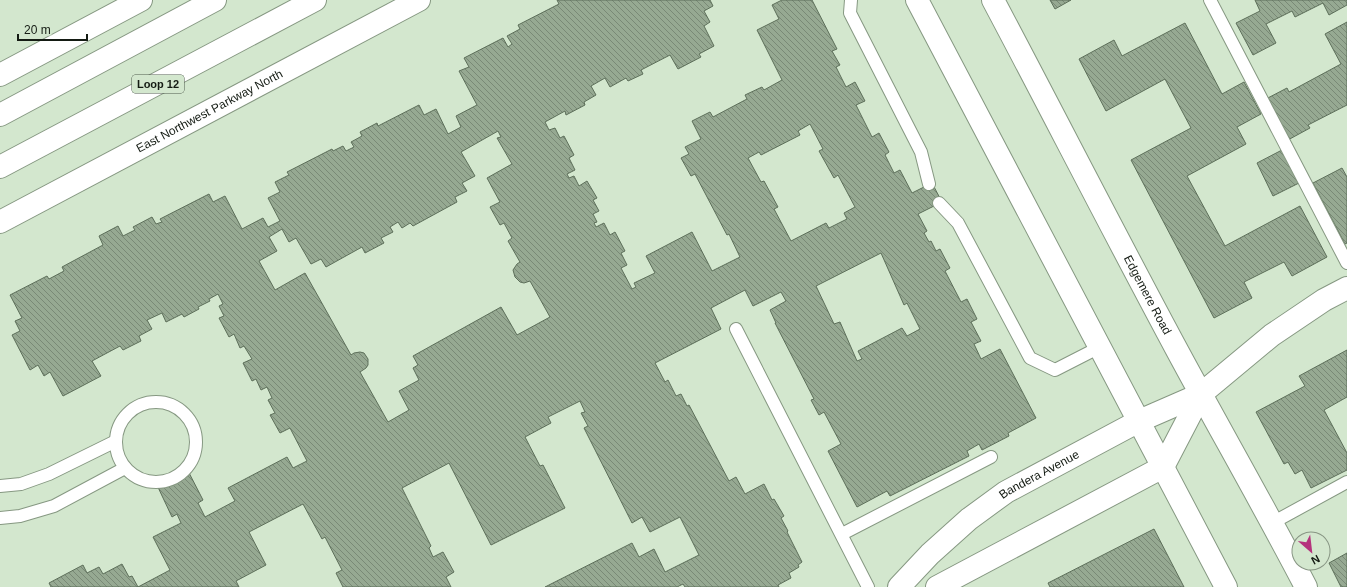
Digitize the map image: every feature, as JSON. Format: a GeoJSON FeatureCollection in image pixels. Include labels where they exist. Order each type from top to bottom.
{"type":"FeatureCollection","features":[{"type":"Feature","properties":{"kind":"street"},"geometry":{"type":"LineString","coordinates":[[0,76],[141,0]]}},
{"type":"Feature","properties":{"kind":"street"},"geometry":{"type":"LineString","coordinates":[[0,115],[215,0]]}},
{"type":"Feature","properties":{"kind":"street","name":"Loop 12"},"geometry":{"type":"LineString","coordinates":[[0,167],[315,0]]}},
{"type":"Feature","properties":{"kind":"street","name":"East Northwest Parkway North"},"geometry":{"type":"LineString","coordinates":[[0,222],[419,0]]}},
{"type":"Feature","properties":{"kind":"street"},"geometry":{"type":"LineString","coordinates":[[917,0],[1226,587]]}},
{"type":"Feature","properties":{"kind":"street","name":"Edgemere Road"},"geometry":{"type":"LineString","coordinates":[[993,0],[1222,433],[1306,587]]}},
{"type":"Feature","properties":{"kind":"street","name":"Bandera Avenue"},"geometry":{"type":"LineString","coordinates":[[899,587],[930,554],[969,519],[1006,492],[1139,421],[1202,394],[1272,335],[1324,300],[1347,288]]}},
{"type":"Feature","properties":{"kind":"street","name":"Bandera Avenue"},"geometry":{"type":"LineString","coordinates":[[1163,467],[1202,394]]}},
{"type":"Feature","properties":{"kind":"street"},"geometry":{"type":"LineString","coordinates":[[936,587],[1163,467]]}},
{"type":"Feature","properties":{"kind":"lane"},"geometry":{"type":"LineString","coordinates":[[851,0],[850,13],[921,152],[929,184]]}},
{"type":"Feature","properties":{"kind":"lane"},"geometry":{"type":"LineString","coordinates":[[1210,0],[1347,263]]}},
{"type":"Feature","properties":{"kind":"lane"},"geometry":{"type":"LineString","coordinates":[[939,203],[958,223],[1030,358],[1055,370],[1100,347]]}},
{"type":"Feature","properties":{"kind":"lane"},"geometry":{"type":"LineString","coordinates":[[736,329],[868,587]]}},
{"type":"Feature","properties":{"kind":"lane"},"geometry":{"type":"LineString","coordinates":[[162,402],[174,406],[184,414],[192,424],[196,438],[195,451],[189,464],[180,474],[167,481],[154,482],[140,479],[125,468],[116,451],[116,441],[119,425],[126,415],[136,407],[149,403],[162,402]]}},
{"type":"Feature","properties":{"kind":"lane"},"geometry":{"type":"LineString","coordinates":[[0,486],[21,484],[49,474],[116,441]]}},
{"type":"Feature","properties":{"kind":"lane"},"geometry":{"type":"LineString","coordinates":[[842,534],[991,457]]}},
{"type":"Feature","properties":{"kind":"lane"},"geometry":{"type":"LineString","coordinates":[[0,518],[20,516],[54,506],[125,468]]}},
{"type":"Feature","properties":{"kind":"lane"},"geometry":{"type":"LineString","coordinates":[[1272,523],[1347,482]]}},
{"type":"Feature","properties":{"kind":"building"},"geometry":{"type":"Polygon","coordinates":[[[557,0],[710,0],[713,6],[704,11],[710,22],[704,26],[714,46],[699,54],[701,57],[678,69],[670,55],[641,70],[643,74],[628,81],[626,78],[610,87],[605,78],[591,86],[596,95],[584,102],[585,105],[566,115],[565,111],[545,122],[549,130],[555,128],[560,138],[564,136],[574,155],[569,158],[575,170],[567,174],[569,178],[574,176],[579,186],[587,181],[597,198],[593,200],[599,211],[593,214],[597,222],[594,223],[596,227],[604,223],[610,235],[615,232],[625,251],[621,253],[627,265],[621,268],[632,289],[636,287],[634,283],[655,273],[646,256],[692,232],[712,271],[740,257],[729,234],[727,235],[695,174],[691,176],[681,158],[689,154],[685,147],[701,139],[692,121],[710,112],[713,117],[747,99],[745,95],[762,87],[764,90],[782,80],[757,30],[779,19],[772,5],[782,0],[812,0],[837,49],[832,51],[840,65],[836,67],[846,87],[855,82],[865,101],[856,105],[872,137],[879,133],[889,152],[885,155],[894,173],[900,170],[912,193],[932,183],[942,202],[918,214],[927,231],[924,233],[929,242],[931,241],[936,251],[940,249],[950,268],[945,271],[961,302],[967,299],[977,319],[971,322],[981,341],[974,344],[981,359],[1000,349],[1036,418],[1008,433],[1009,436],[982,450],[979,444],[967,451],[969,456],[890,496],[887,491],[857,507],[828,451],[841,444],[824,412],[819,415],[811,400],[814,399],[775,323],[770,310],[786,301],[781,292],[753,306],[745,290],[711,308],[721,329],[655,363],[665,382],[668,380],[676,396],[681,394],[687,406],[689,405],[729,481],[736,477],[745,494],[764,484],[772,500],[774,499],[784,516],[781,518],[802,562],[798,565],[799,567],[789,573],[791,578],[778,585],[779,587],[685,587],[683,584],[677,587],[545,587],[632,543],[639,557],[654,549],[665,572],[699,555],[680,517],[650,532],[642,517],[632,523],[584,428],[588,426],[581,413],[585,412],[580,401],[548,417],[551,423],[525,437],[540,466],[543,465],[565,508],[491,545],[449,463],[402,488],[431,546],[429,548],[433,557],[443,552],[454,572],[446,577],[451,587],[343,587],[336,573],[342,570],[325,537],[322,539],[303,504],[249,532],[266,565],[236,581],[239,587],[138,587],[170,570],[153,537],[181,523],[177,514],[172,517],[156,483],[186,467],[203,500],[198,503],[205,517],[235,501],[228,488],[287,457],[293,468],[307,461],[290,428],[280,433],[270,415],[275,413],[268,400],[272,398],[267,387],[261,390],[256,379],[252,381],[243,363],[252,359],[244,346],[240,348],[234,334],[229,337],[219,318],[224,316],[219,306],[223,304],[218,294],[209,299],[210,301],[198,307],[199,309],[184,317],[182,314],[166,322],[162,313],[147,320],[152,329],[139,336],[141,341],[123,350],[120,346],[92,361],[101,376],[63,396],[50,372],[44,376],[38,365],[30,370],[12,335],[20,331],[15,321],[22,318],[10,295],[47,276],[49,279],[64,271],[62,267],[103,245],[99,236],[118,226],[123,236],[135,230],[133,227],[152,217],[156,224],[162,222],[160,219],[209,194],[213,202],[225,196],[242,229],[263,218],[268,227],[280,221],[268,198],[280,192],[275,182],[289,175],[287,172],[332,149],[333,151],[343,146],[346,151],[354,147],[351,142],[362,136],[360,132],[377,123],[378,126],[419,105],[424,115],[436,109],[448,134],[461,127],[456,116],[477,105],[459,71],[469,67],[464,58],[503,38],[508,47],[512,44],[507,36],[520,29],[518,25],[559,4],[557,0]],[[810,124],[798,131],[800,135],[761,155],[759,152],[748,158],[761,182],[764,181],[778,207],[774,209],[791,241],[826,223],[829,228],[847,219],[844,213],[855,207],[838,175],[834,178],[819,151],[823,149],[810,124]],[[498,131],[461,152],[475,176],[462,183],[467,191],[455,197],[457,202],[413,226],[410,223],[402,228],[398,222],[390,227],[393,232],[381,238],[384,243],[365,253],[362,247],[326,267],[321,259],[311,264],[296,238],[289,242],[282,229],[269,237],[277,251],[259,261],[275,290],[305,273],[351,355],[360,352],[364,353],[368,359],[368,365],[360,372],[388,422],[409,410],[399,391],[419,380],[413,368],[418,365],[413,356],[501,307],[517,335],[550,317],[530,281],[524,283],[520,282],[515,277],[513,270],[520,262],[508,241],[512,238],[504,223],[500,225],[490,207],[500,202],[487,178],[512,164],[497,138],[501,137],[498,131]],[[881,253],[816,286],[834,324],[840,322],[857,361],[862,359],[858,351],[902,328],[907,336],[920,329],[907,303],[904,305],[881,253]]]}},
{"type":"Feature","properties":{"kind":"building"},"geometry":{"type":"Polygon","coordinates":[[[1050,0],[1071,0],[1055,9],[1050,0]]]}},
{"type":"Feature","properties":{"kind":"building"},"geometry":{"type":"Polygon","coordinates":[[[1255,0],[1347,0],[1347,5],[1329,15],[1323,3],[1295,17],[1292,11],[1266,24],[1276,43],[1253,55],[1236,23],[1260,11],[1255,0]]]}},
{"type":"Feature","properties":{"kind":"building"},"geometry":{"type":"Polygon","coordinates":[[[1347,22],[1347,105],[1308,125],[1310,128],[1286,141],[1264,100],[1287,88],[1289,92],[1341,64],[1325,34],[1347,22]]]}},
{"type":"Feature","properties":{"kind":"building"},"geometry":{"type":"Polygon","coordinates":[[[1185,23],[1222,94],[1244,82],[1261,114],[1237,127],[1246,144],[1187,176],[1225,246],[1300,206],[1327,257],[1292,276],[1284,262],[1244,282],[1252,298],[1214,318],[1131,160],[1191,128],[1165,79],[1106,111],[1079,59],[1114,40],[1122,56],[1185,23]]]}},
{"type":"Feature","properties":{"kind":"building"},"geometry":{"type":"Polygon","coordinates":[[[1282,150],[1299,183],[1273,196],[1257,163],[1282,150]]]}},
{"type":"Feature","properties":{"kind":"building"},"geometry":{"type":"Polygon","coordinates":[[[1342,168],[1347,177],[1347,243],[1345,244],[1313,183],[1342,168]]]}},
{"type":"Feature","properties":{"kind":"building"},"geometry":{"type":"Polygon","coordinates":[[[1347,350],[1347,397],[1324,410],[1347,453],[1347,470],[1311,488],[1302,470],[1295,474],[1288,462],[1284,464],[1256,412],[1305,386],[1299,376],[1347,350]]]}},
{"type":"Feature","properties":{"kind":"building"},"geometry":{"type":"Polygon","coordinates":[[[1154,529],[1184,587],[1050,587],[1048,583],[1154,529]]]}},
{"type":"Feature","properties":{"kind":"building"},"geometry":{"type":"Polygon","coordinates":[[[1347,553],[1347,587],[1341,587],[1331,567],[1331,562],[1347,553]]]}},
{"type":"Feature","properties":{"kind":"building"},"geometry":{"type":"Polygon","coordinates":[[[122,564],[129,577],[132,576],[138,587],[51,587],[49,583],[83,565],[87,573],[99,567],[103,574],[122,564]]]}}]}
